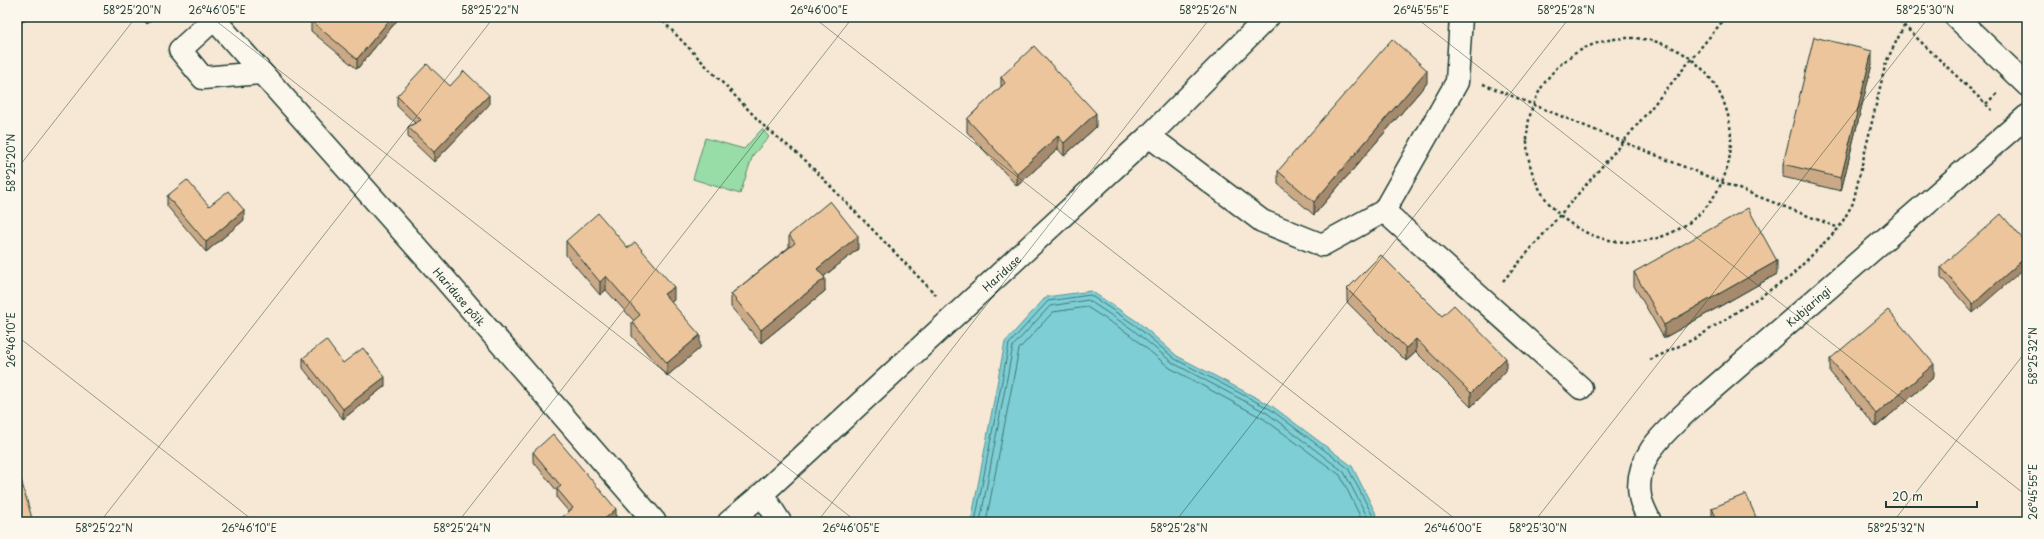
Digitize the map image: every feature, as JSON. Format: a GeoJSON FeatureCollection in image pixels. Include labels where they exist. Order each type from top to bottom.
{"type":"FeatureCollection","features":[{"type":"Feature","properties":{"kind":"street","name":"Hariduse"},"geometry":{"type":"LineString","coordinates":[[729,522],[762,494],[1149,136],[1268,17]]}},
{"type":"Feature","properties":{"kind":"street"},"geometry":{"type":"LineString","coordinates":[[1149,136],[1262,221],[1322,245],[1384,211],[1457,82],[1461,17]]}},
{"type":"Feature","properties":{"kind":"street"},"geometry":{"type":"LineString","coordinates":[[1956,17],[2027,85]]}},
{"type":"Feature","properties":{"kind":"street","name":"Hariduse põik"},"geometry":{"type":"LineString","coordinates":[[261,74],[443,277],[655,522]]}},
{"type":"Feature","properties":{"kind":"street","name":"Kubjaringi"},"geometry":{"type":"LineString","coordinates":[[1650,522],[1640,497],[1640,476],[1645,460],[1658,440],[1696,403],[2020,123]]}},
{"type":"Feature","properties":{"kind":"street"},"geometry":{"type":"LineString","coordinates":[[1384,211],[1581,388]]}},
{"type":"Feature","properties":{"kind":"street"},"geometry":{"type":"LineString","coordinates":[[762,494],[780,522]]}},
{"type":"Feature","properties":{"kind":"path"},"geometry":{"type":"LineString","coordinates":[[659,17],[765,127],[804,159],[956,315]]}},
{"type":"Feature","properties":{"kind":"path"},"geometry":{"type":"LineString","coordinates":[[1485,302],[1623,142],[1691,57],[1726,17]]}},
{"type":"Feature","properties":{"kind":"path"},"geometry":{"type":"LineString","coordinates":[[1895,17],[2020,123]]}},
{"type":"Feature","properties":{"kind":"path"},"geometry":{"type":"LineString","coordinates":[[1650,360],[1698,337],[1790,277],[1839,228],[1853,203],[1886,62],[1904,26]]}},
{"type":"Feature","properties":{"kind":"path"},"geometry":{"type":"LineString","coordinates":[[1628,37],[1658,41],[1691,57],[1706,72],[1721,95],[1730,120],[1731,147],[1721,182],[1712,200],[1692,220],[1667,235],[1639,242],[1610,241],[1583,232],[1559,216],[1540,192],[1529,164],[1526,133],[1532,104],[1548,77],[1570,55],[1597,41],[1628,37]]}},
{"type":"Feature","properties":{"kind":"path"},"geometry":{"type":"LineString","coordinates":[[1458,73],[1721,182],[1839,228]]}},
{"type":"Feature","properties":{"kind":"green space"},"geometry":{"type":"Polygon","coordinates":[[[762,129],[769,137],[753,155],[740,194],[693,179],[705,138],[744,149],[762,129]]]}},
{"type":"Feature","properties":{"kind":"water"},"geometry":{"type":"Polygon","coordinates":[[[1091,291],[1138,322],[1177,356],[1272,406],[1352,466],[1380,522],[971,522],[1005,342],[1046,297],[1091,291]]]}},
{"type":"Feature","properties":{"kind":"building"},"geometry":{"type":"Polygon","coordinates":[[[314,17],[392,17],[357,59],[311,21],[314,17]]]}},
{"type":"Feature","properties":{"kind":"building"},"geometry":{"type":"Polygon","coordinates":[[[1814,37],[1872,51],[1841,178],[1783,164],[1814,37]]]}},
{"type":"Feature","properties":{"kind":"building"},"geometry":{"type":"Polygon","coordinates":[[[1392,39],[1427,70],[1314,202],[1278,171],[1392,39]]]}},
{"type":"Feature","properties":{"kind":"building"},"geometry":{"type":"Polygon","coordinates":[[[1034,46],[1096,113],[1064,143],[1058,136],[1017,173],[967,119],[1005,83],[1001,77],[1034,46]]]}},
{"type":"Feature","properties":{"kind":"building"},"geometry":{"type":"Polygon","coordinates":[[[427,64],[450,86],[464,71],[489,95],[434,152],[408,127],[421,120],[397,96],[427,64]]]}},
{"type":"Feature","properties":{"kind":"building"},"geometry":{"type":"Polygon","coordinates":[[[187,180],[209,206],[228,191],[244,210],[206,242],[167,196],[187,180]]]}},
{"type":"Feature","properties":{"kind":"building"},"geometry":{"type":"Polygon","coordinates":[[[830,201],[858,236],[817,269],[825,278],[761,330],[731,294],[795,243],[789,235],[830,201]]]}},
{"type":"Feature","properties":{"kind":"building"},"geometry":{"type":"Polygon","coordinates":[[[1748,208],[1777,261],[1664,325],[1634,272],[1748,208]]]}},
{"type":"Feature","properties":{"kind":"building"},"geometry":{"type":"Polygon","coordinates":[[[598,213],[628,248],[635,242],[674,287],[664,294],[700,335],[667,363],[632,322],[640,315],[606,276],[600,282],[566,241],[598,213]]]}},
{"type":"Feature","properties":{"kind":"building"},"geometry":{"type":"Polygon","coordinates":[[[2001,214],[2027,244],[2027,256],[1973,304],[1941,267],[2001,214]]]}},
{"type":"Feature","properties":{"kind":"building"},"geometry":{"type":"Polygon","coordinates":[[[1381,255],[1442,316],[1454,305],[1506,358],[1471,393],[1416,339],[1406,348],[1347,289],[1381,255]]]}},
{"type":"Feature","properties":{"kind":"building"},"geometry":{"type":"Polygon","coordinates":[[[1888,310],[1934,364],[1876,414],[1830,359],[1888,310]]]}},
{"type":"Feature","properties":{"kind":"building"},"geometry":{"type":"Polygon","coordinates":[[[326,340],[343,363],[363,348],[385,377],[343,409],[303,358],[326,340]]]}},
{"type":"Feature","properties":{"kind":"building"},"geometry":{"type":"Polygon","coordinates":[[[553,434],[616,509],[601,522],[558,522],[573,508],[557,489],[561,486],[533,452],[553,434]]]}},
{"type":"Feature","properties":{"kind":"building"},"geometry":{"type":"Polygon","coordinates":[[[17,476],[20,476],[33,522],[17,522],[17,476]]]}},
{"type":"Feature","properties":{"kind":"building"},"geometry":{"type":"Polygon","coordinates":[[[1746,494],[1758,522],[1718,522],[1712,508],[1746,494]]]}}]}
